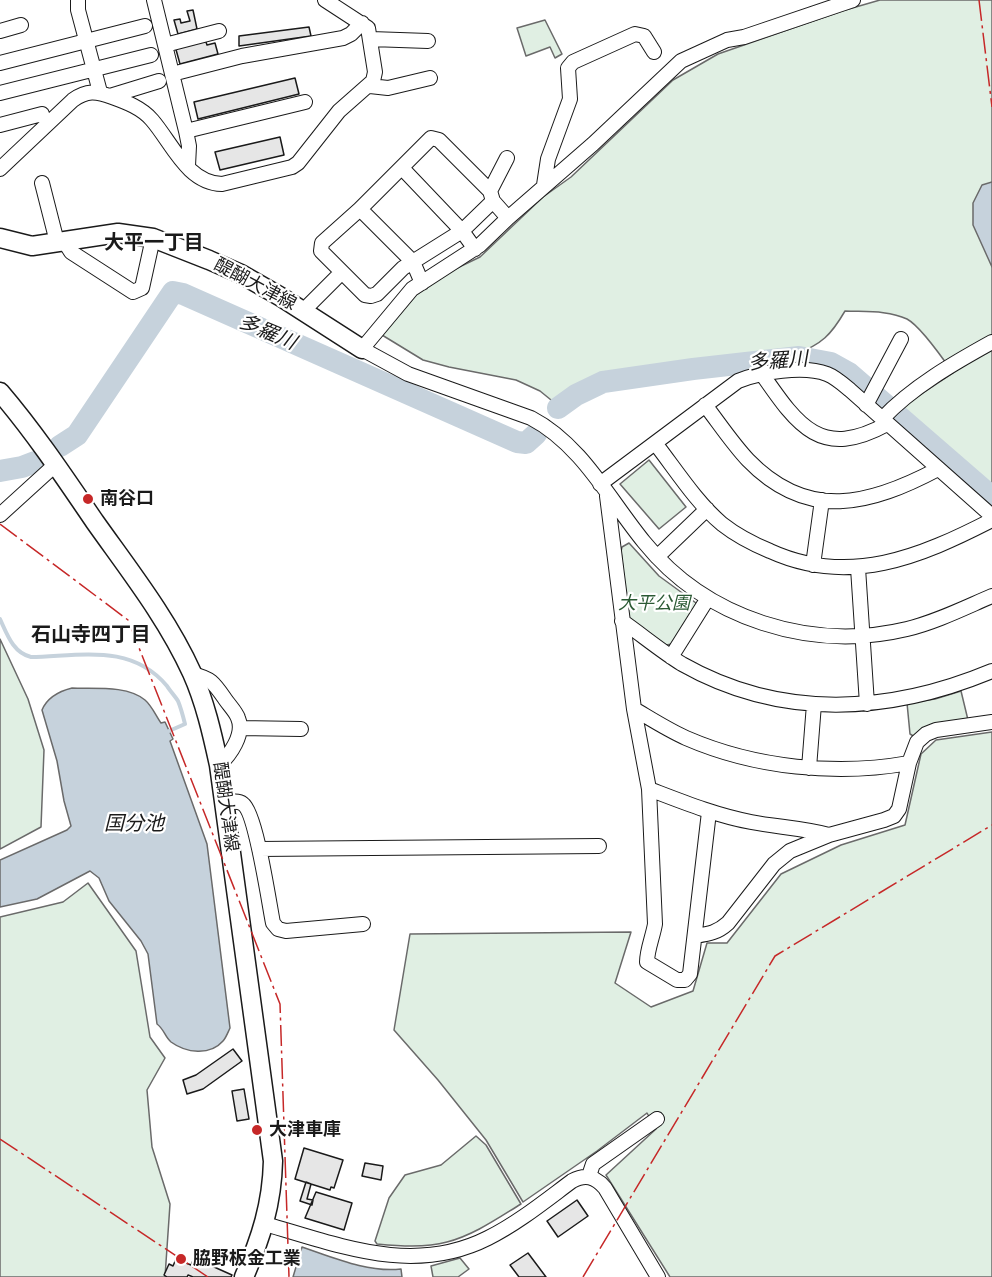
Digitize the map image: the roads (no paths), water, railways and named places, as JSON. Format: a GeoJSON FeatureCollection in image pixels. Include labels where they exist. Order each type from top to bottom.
{"type":"FeatureCollection","features":[{"type":"Feature","properties":{"kind":"main road","name":"醍醐大津線"},"geometry":{"type":"LineString","coordinates":[[0,238],[32,246],[118,233],[153,238],[241,274],[362,349]]}},
{"type":"Feature","properties":{"kind":"main road","name":"醍醐大津線"},"geometry":{"type":"LineString","coordinates":[[0,392],[154,605],[192,674],[204,703],[219,765],[271,1132],[272,1190],[265,1224],[244,1277]]}},
{"type":"Feature","properties":{"kind":"street"},"geometry":{"type":"LineString","coordinates":[[78,0],[78,10],[94,70],[105,94]]}},
{"type":"Feature","properties":{"kind":"street"},"geometry":{"type":"LineString","coordinates":[[154,0],[186,131],[189,146],[188,166]]}},
{"type":"Feature","properties":{"kind":"street"},"geometry":{"type":"LineString","coordinates":[[2,162],[18,152],[73,100],[91,91],[129,103],[152,119],[175,154],[202,179],[213,184],[222,184],[292,167],[298,163],[339,111],[370,86],[375,72],[368,28],[325,0]]}},
{"type":"Feature","properties":{"kind":"street"},"geometry":{"type":"LineString","coordinates":[[851,0],[744,37],[727,40],[681,61],[593,144],[544,185],[475,249],[412,290],[362,349],[408,374],[531,418],[546,426],[573,450],[657,557],[688,584],[732,611],[788,630],[839,637],[861,636],[908,629],[934,621],[992,596]]}},
{"type":"Feature","properties":{"kind":"street"},"geometry":{"type":"LineString","coordinates":[[172,74],[242,56],[344,38],[362,23]]}},
{"type":"Feature","properties":{"kind":"street"},"geometry":{"type":"LineString","coordinates":[[0,31],[21,25]]}},
{"type":"Feature","properties":{"kind":"street"},"geometry":{"type":"LineString","coordinates":[[0,63],[145,26]]}},
{"type":"Feature","properties":{"kind":"street"},"geometry":{"type":"LineString","coordinates":[[165,45],[219,31]]}},
{"type":"Feature","properties":{"kind":"street"},"geometry":{"type":"LineString","coordinates":[[544,185],[548,159],[570,99],[568,68],[573,62],[635,34],[644,36],[654,52]]}},
{"type":"Feature","properties":{"kind":"street"},"geometry":{"type":"LineString","coordinates":[[371,39],[428,40]]}},
{"type":"Feature","properties":{"kind":"street"},"geometry":{"type":"LineString","coordinates":[[0,93],[151,56]]}},
{"type":"Feature","properties":{"kind":"street"},"geometry":{"type":"LineString","coordinates":[[370,86],[388,88],[430,78]]}},
{"type":"Feature","properties":{"kind":"street"},"geometry":{"type":"LineString","coordinates":[[105,94],[159,81]]}},
{"type":"Feature","properties":{"kind":"street"},"geometry":{"type":"LineString","coordinates":[[186,131],[305,102]]}},
{"type":"Feature","properties":{"kind":"street"},"geometry":{"type":"LineString","coordinates":[[0,125],[42,114]]}},
{"type":"Feature","properties":{"kind":"street"},"geometry":{"type":"LineString","coordinates":[[507,158],[492,196],[462,231],[403,268],[377,294],[365,295],[321,251],[322,243],[360,209],[431,138],[439,140],[492,196],[508,218]]}},
{"type":"Feature","properties":{"kind":"street"},"geometry":{"type":"LineString","coordinates":[[402,168],[462,231],[475,249]]}},
{"type":"Feature","properties":{"kind":"street"},"geometry":{"type":"LineString","coordinates":[[42,183],[61,242],[71,252],[133,292],[142,288],[153,238]]}},
{"type":"Feature","properties":{"kind":"street"},"geometry":{"type":"LineString","coordinates":[[360,209],[413,262],[422,283]]}},
{"type":"Feature","properties":{"kind":"street"},"geometry":{"type":"LineString","coordinates":[[303,311],[342,272]]}},
{"type":"Feature","properties":{"kind":"street"},"geometry":{"type":"LineString","coordinates":[[371,296],[388,316]]}},
{"type":"Feature","properties":{"kind":"street"},"geometry":{"type":"LineString","coordinates":[[866,405],[901,339]]}},
{"type":"Feature","properties":{"kind":"street"},"geometry":{"type":"LineString","coordinates":[[762,374],[787,410],[801,425],[821,436],[838,440],[854,439],[884,422],[894,406],[959,360],[992,342]]}},
{"type":"Feature","properties":{"kind":"street"},"geometry":{"type":"LineString","coordinates":[[603,489],[655,443],[738,381],[762,374],[813,370],[828,374],[844,385],[992,518],[903,559],[858,568],[813,565],[761,548],[723,524],[707,509],[655,443]]}},
{"type":"Feature","properties":{"kind":"street"},"geometry":{"type":"LineString","coordinates":[[705,405],[747,459],[764,475],[782,486],[822,500],[838,502],[874,497],[898,489],[938,470]]}},
{"type":"Feature","properties":{"kind":"street"},"geometry":{"type":"LineString","coordinates":[[0,515],[55,465]]}},
{"type":"Feature","properties":{"kind":"street"},"geometry":{"type":"LineString","coordinates":[[603,489],[616,558],[634,709],[649,789],[655,924],[646,959],[647,962],[677,980],[685,980],[690,974],[709,812]]}},
{"type":"Feature","properties":{"kind":"street"},"geometry":{"type":"LineString","coordinates":[[813,565],[822,500]]}},
{"type":"Feature","properties":{"kind":"street"},"geometry":{"type":"LineString","coordinates":[[657,557],[707,509]]}},
{"type":"Feature","properties":{"kind":"street"},"geometry":{"type":"LineString","coordinates":[[616,558],[621,534],[636,532]]}},
{"type":"Feature","properties":{"kind":"street"},"geometry":{"type":"LineString","coordinates":[[858,568],[867,704]]}},
{"type":"Feature","properties":{"kind":"street"},"geometry":{"type":"LineString","coordinates":[[671,657],[708,598]]}},
{"type":"Feature","properties":{"kind":"street"},"geometry":{"type":"LineString","coordinates":[[622,621],[671,657],[735,688],[814,704],[867,704],[893,701],[932,693],[992,671]]}},
{"type":"Feature","properties":{"kind":"street"},"geometry":{"type":"LineString","coordinates":[[192,674],[204,676],[214,682],[239,719],[240,728],[233,749],[219,765]]}},
{"type":"Feature","properties":{"kind":"street"},"geometry":{"type":"LineString","coordinates":[[809,768],[814,704]]}},
{"type":"Feature","properties":{"kind":"street"},"geometry":{"type":"LineString","coordinates":[[634,709],[684,738],[714,749],[774,763],[809,768],[853,770],[909,763]]}},
{"type":"Feature","properties":{"kind":"street"},"geometry":{"type":"LineString","coordinates":[[695,936],[720,931],[738,912],[774,864],[790,851],[829,834],[894,816],[899,809],[909,763],[917,742],[926,734],[936,730],[992,722]]}},
{"type":"Feature","properties":{"kind":"street"},"geometry":{"type":"LineString","coordinates":[[240,728],[301,729]]}},
{"type":"Feature","properties":{"kind":"street"},"geometry":{"type":"LineString","coordinates":[[649,789],[709,812],[753,823],[829,834]]}},
{"type":"Feature","properties":{"kind":"street"},"geometry":{"type":"LineString","coordinates":[[224,803],[240,802],[248,811],[259,849],[273,923],[278,929],[286,931],[363,924]]}},
{"type":"Feature","properties":{"kind":"street"},"geometry":{"type":"LineString","coordinates":[[259,849],[599,846]]}},
{"type":"Feature","properties":{"kind":"street"},"geometry":{"type":"LineString","coordinates":[[589,1176],[593,1164],[657,1119]]}},
{"type":"Feature","properties":{"kind":"street"},"geometry":{"type":"LineString","coordinates":[[265,1224],[372,1254],[401,1257],[433,1255],[456,1251],[490,1237],[572,1181],[589,1176],[605,1188],[658,1277]]}},
{"type":"Feature","properties":{"kind":"water"},"geometry":{"type":"Polygon","coordinates":[[[992,182],[992,267],[973,225],[973,203],[982,185],[992,182]]]}},
{"type":"Feature","properties":{"kind":"water","name":"国分池"},"geometry":{"type":"Polygon","coordinates":[[[72,688],[120,690],[138,695],[152,708],[161,723],[165,722],[173,739],[170,741],[207,844],[230,1028],[223,1041],[212,1049],[198,1051],[177,1046],[169,1040],[157,1024],[148,954],[141,941],[109,901],[99,878],[90,871],[37,899],[0,907],[0,860],[67,830],[71,826],[57,761],[42,710],[54,696],[72,688]]]}},
{"type":"Feature","properties":{"kind":"water"},"geometry":{"type":"Polygon","coordinates":[[[302,1247],[376,1269],[401,1269],[402,1277],[293,1277],[302,1247]]]}},
{"type":"Feature","properties":{"kind":"waterway","name":"多羅川"},"geometry":{"type":"LineString","coordinates":[[60,446],[77,435],[173,292],[183,294],[517,442],[526,443],[536,434]]}},
{"type":"Feature","properties":{"kind":"waterway","name":"多羅川"},"geometry":{"type":"LineString","coordinates":[[558,408],[576,395],[603,382],[799,357],[831,363],[849,373],[992,497]]}},
{"type":"Feature","properties":{"kind":"waterway","name":"多羅川"},"geometry":{"type":"LineString","coordinates":[[0,471],[35,462]]}},
{"type":"Feature","properties":{"kind":"waterway"},"geometry":{"type":"LineString","coordinates":[[0,619],[11,642],[25,655],[31,657],[104,655],[138,663],[153,672],[177,699],[183,715],[185,724],[169,731]]}},
{"type":"Feature","properties":{"kind":"place","name":"南谷口"},"geometry":{"type":"Point","coordinates":[88,499]}},
{"type":"Feature","properties":{"kind":"place","name":"大津車庫"},"geometry":{"type":"Point","coordinates":[257,1130]}},
{"type":"Feature","properties":{"kind":"place","name":"脇野板金工業"},"geometry":{"type":"Point","coordinates":[181,1259]}},
{"type":"Feature","properties":{"kind":"district","name":"大平一丁目"},"geometry":{"type":"Point","coordinates":[154,244]}},
{"type":"Feature","properties":{"kind":"district","name":"石山寺四丁目"},"geometry":{"type":"Point","coordinates":[91,636]}},
{"type":"Feature","properties":{"kind":"park label","name":"大平公園"},"geometry":{"type":"Point","coordinates":[654,604]}}]}
